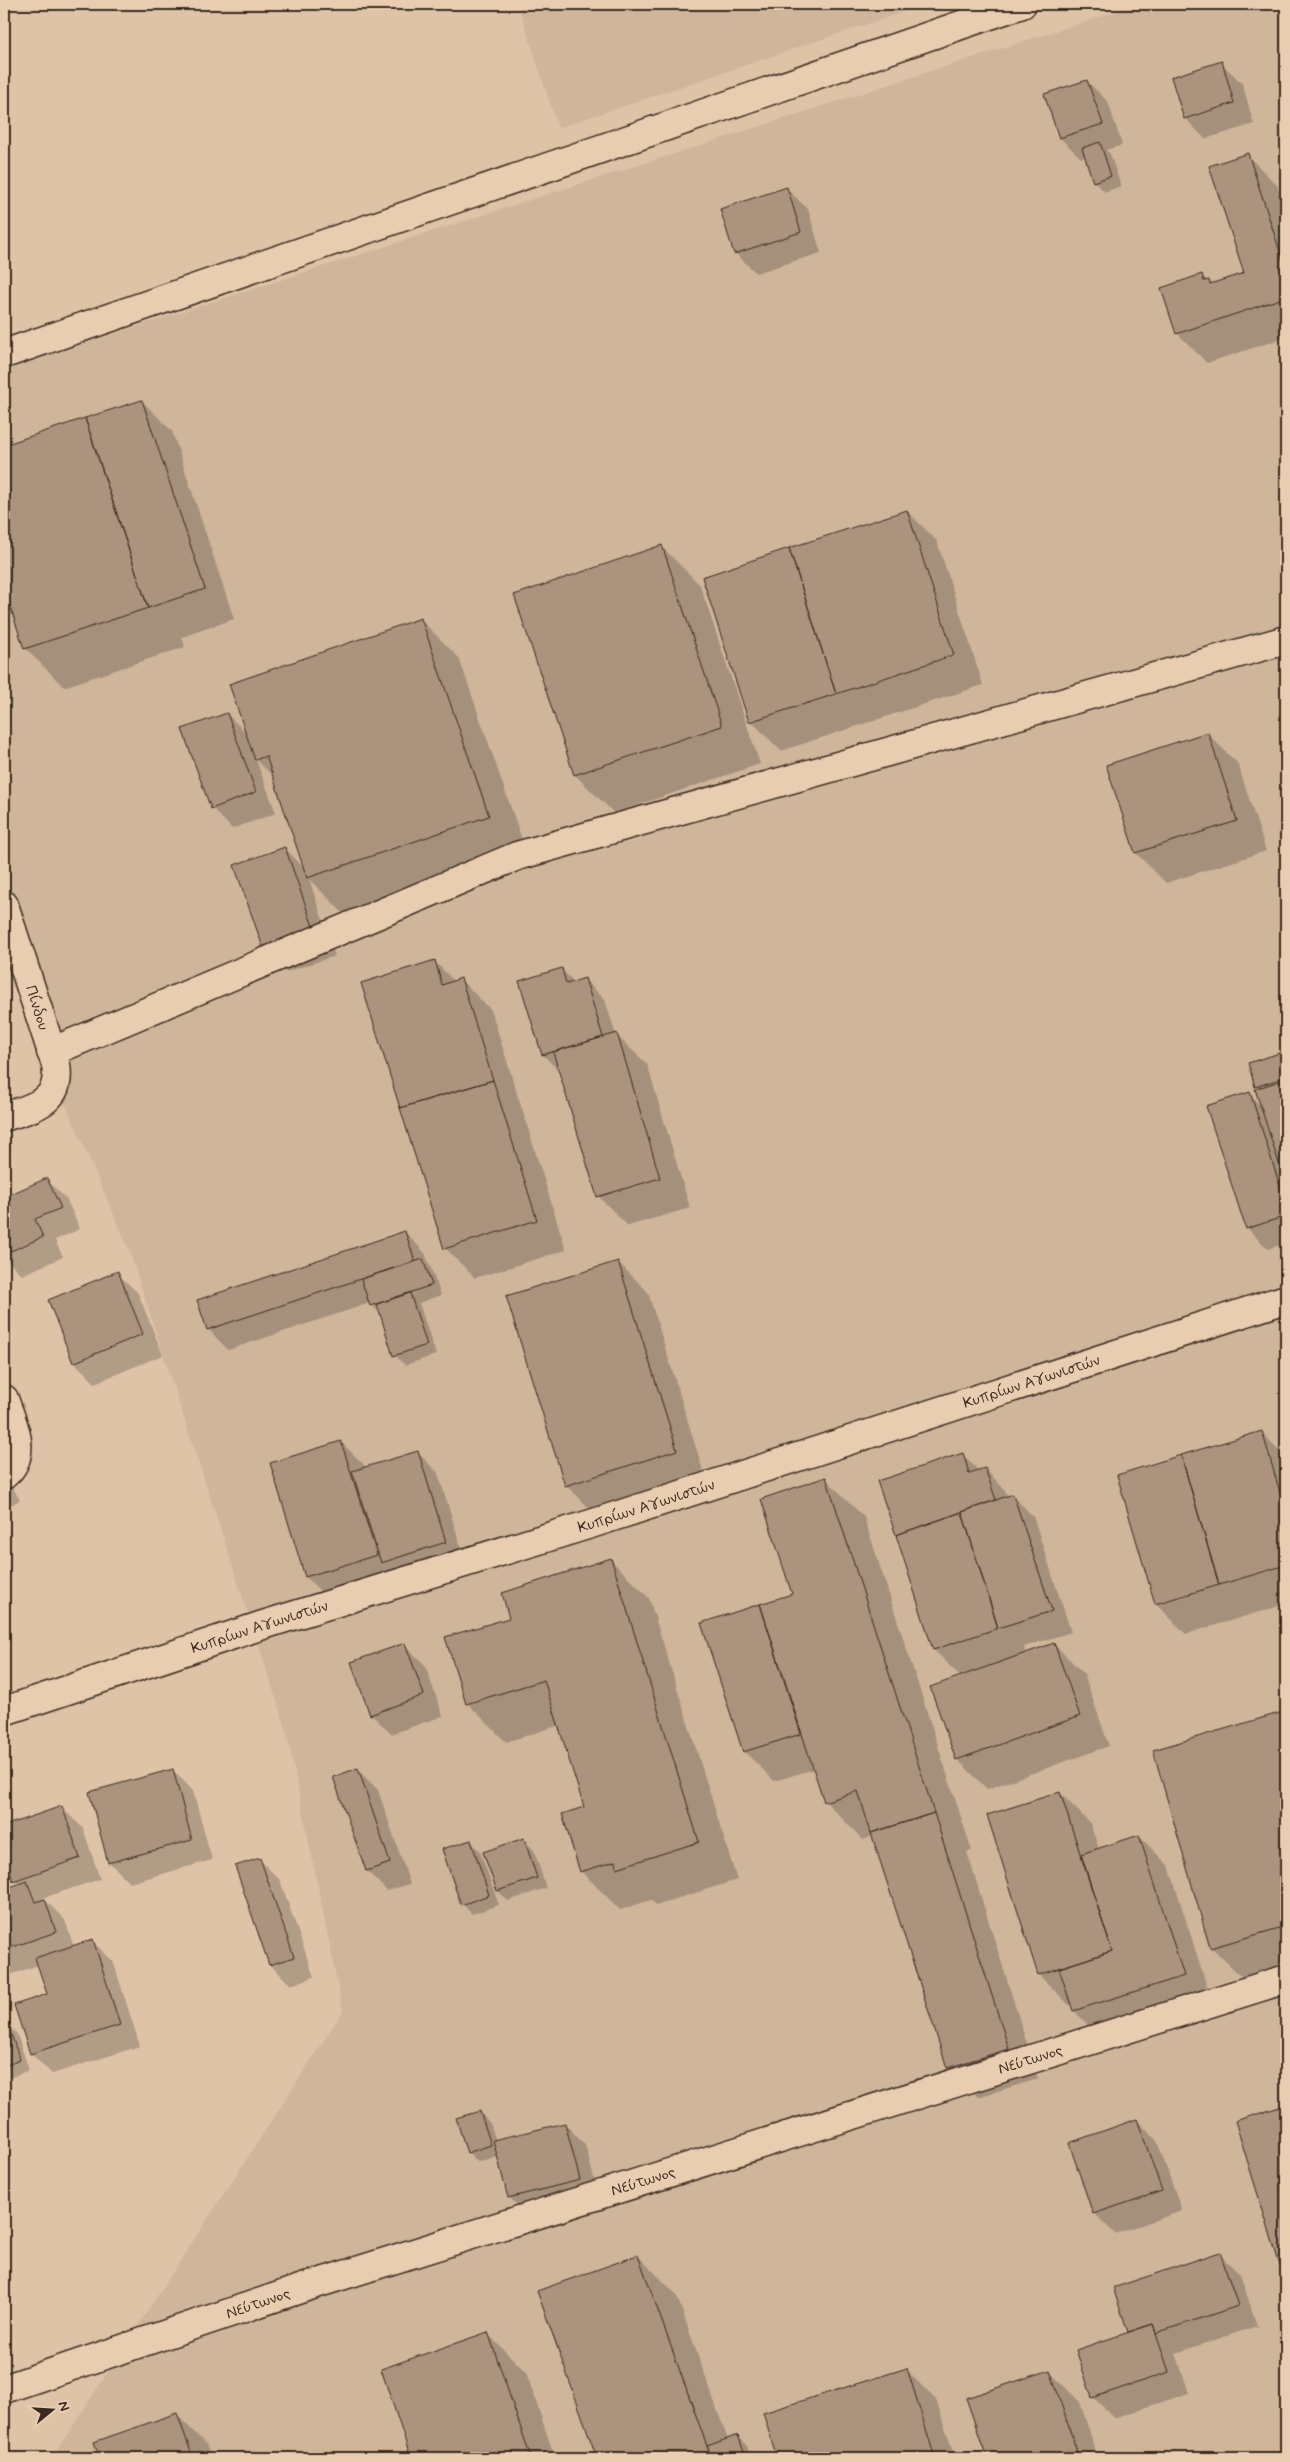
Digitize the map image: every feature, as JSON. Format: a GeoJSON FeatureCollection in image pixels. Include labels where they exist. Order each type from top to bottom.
{"type":"FeatureCollection","features":[{"type":"Feature","properties":{"kind":"street"},"geometry":{"type":"LineString","coordinates":[[4,354],[1022,4]]}},
{"type":"Feature","properties":{"kind":"street"},"geometry":{"type":"LineString","coordinates":[[51,1052],[517,856],[1286,640]]}},
{"type":"Feature","properties":{"kind":"street","name":"Πίνδου"},"geometry":{"type":"LineString","coordinates":[[4,905],[58,1078],[54,1090],[47,1099],[36,1106],[4,1117]]}},
{"type":"Feature","properties":{"kind":"street","name":"Κυπρίων Αγωνιστών"},"geometry":{"type":"LineString","coordinates":[[4,1711],[263,1625],[594,1523],[1286,1299]]}},
{"type":"Feature","properties":{"kind":"street"},"geometry":{"type":"LineString","coordinates":[[4,1399],[19,1450],[16,1461],[4,1475]]}},
{"type":"Feature","properties":{"kind":"street","name":"Νεύτωνος"},"geometry":{"type":"LineString","coordinates":[[4,2389],[316,2284],[1286,1979]]}},
{"type":"Feature","properties":{"kind":"shaded area"},"geometry":{"type":"Polygon","coordinates":[[[518,4],[927,4],[558,128],[518,4]]]}},
{"type":"Feature","properties":{"kind":"shaded area"},"geometry":{"type":"Polygon","coordinates":[[[1140,4],[1286,4],[1286,2458],[52,2458],[343,2011],[286,1729],[128,1247],[4,964],[4,369],[1140,4]]]}},
{"type":"Feature","properties":{"kind":"building"},"geometry":{"type":"Polygon","coordinates":[[[1222,61],[1234,103],[1184,119],[1171,77],[1222,61]]]}},
{"type":"Feature","properties":{"kind":"building"},"geometry":{"type":"Polygon","coordinates":[[[1087,80],[1103,124],[1059,138],[1044,94],[1087,80]]]}},
{"type":"Feature","properties":{"kind":"building"},"geometry":{"type":"Polygon","coordinates":[[[1100,142],[1111,176],[1093,182],[1082,148],[1100,142]]]}},
{"type":"Feature","properties":{"kind":"building"},"geometry":{"type":"Polygon","coordinates":[[[1248,153],[1286,270],[1286,297],[1176,334],[1161,288],[1202,274],[1204,281],[1209,280],[1210,284],[1244,273],[1209,166],[1248,153]]]}},
{"type":"Feature","properties":{"kind":"building"},"geometry":{"type":"Polygon","coordinates":[[[787,187],[801,232],[734,254],[720,209],[787,187]]]}},
{"type":"Feature","properties":{"kind":"building"},"geometry":{"type":"Polygon","coordinates":[[[142,400],[205,589],[148,608],[85,418],[142,400]]]}},
{"type":"Feature","properties":{"kind":"building"},"geometry":{"type":"Polygon","coordinates":[[[85,418],[148,608],[24,649],[4,587],[4,445],[85,418]]]}},
{"type":"Feature","properties":{"kind":"building"},"geometry":{"type":"Polygon","coordinates":[[[907,510],[954,655],[836,694],[789,548],[907,510]]]}},
{"type":"Feature","properties":{"kind":"building"},"geometry":{"type":"Polygon","coordinates":[[[662,545],[722,726],[574,775],[514,595],[662,545]]]}},
{"type":"Feature","properties":{"kind":"building"},"geometry":{"type":"Polygon","coordinates":[[[789,548],[836,694],[749,722],[702,577],[789,548]]]}},
{"type":"Feature","properties":{"kind":"building"},"geometry":{"type":"Polygon","coordinates":[[[421,618],[489,816],[307,878],[266,756],[255,760],[229,684],[421,618]]]}},
{"type":"Feature","properties":{"kind":"building"},"geometry":{"type":"Polygon","coordinates":[[[227,713],[256,792],[211,809],[182,729],[227,713]]]}},
{"type":"Feature","properties":{"kind":"building"},"geometry":{"type":"Polygon","coordinates":[[[1208,732],[1237,821],[1135,853],[1106,765],[1208,732]]]}},
{"type":"Feature","properties":{"kind":"building"},"geometry":{"type":"Polygon","coordinates":[[[285,847],[316,935],[265,953],[234,865],[285,847]]]}},
{"type":"Feature","properties":{"kind":"building"},"geometry":{"type":"Polygon","coordinates":[[[435,960],[442,985],[461,978],[493,1080],[400,1108],[361,983],[435,960]]]}},
{"type":"Feature","properties":{"kind":"building"},"geometry":{"type":"Polygon","coordinates":[[[562,968],[566,984],[585,978],[603,1037],[542,1055],[519,981],[562,968]]]}},
{"type":"Feature","properties":{"kind":"building"},"geometry":{"type":"Polygon","coordinates":[[[617,1033],[660,1178],[597,1197],[553,1052],[617,1033]]]}},
{"type":"Feature","properties":{"kind":"building"},"geometry":{"type":"Polygon","coordinates":[[[1286,1051],[1286,1077],[1255,1087],[1248,1063],[1286,1051]]]}},
{"type":"Feature","properties":{"kind":"building"},"geometry":{"type":"Polygon","coordinates":[[[1286,1079],[1286,1185],[1255,1089],[1286,1079]]]}},
{"type":"Feature","properties":{"kind":"building"},"geometry":{"type":"Polygon","coordinates":[[[493,1080],[537,1220],[444,1249],[400,1108],[493,1080]]]}},
{"type":"Feature","properties":{"kind":"building"},"geometry":{"type":"Polygon","coordinates":[[[1250,1092],[1286,1205],[1286,1216],[1246,1229],[1206,1106],[1250,1092]]]}},
{"type":"Feature","properties":{"kind":"building"},"geometry":{"type":"Polygon","coordinates":[[[47,1178],[61,1208],[35,1219],[43,1237],[4,1254],[4,1197],[47,1178]]]}},
{"type":"Feature","properties":{"kind":"building"},"geometry":{"type":"Polygon","coordinates":[[[405,1231],[415,1261],[207,1330],[197,1300],[405,1231]]]}},
{"type":"Feature","properties":{"kind":"building"},"geometry":{"type":"Polygon","coordinates":[[[423,1259],[432,1285],[370,1306],[361,1279],[423,1259]]]}},
{"type":"Feature","properties":{"kind":"building"},"geometry":{"type":"Polygon","coordinates":[[[618,1261],[677,1450],[565,1486],[506,1296],[618,1261]]]}},
{"type":"Feature","properties":{"kind":"building"},"geometry":{"type":"Polygon","coordinates":[[[118,1271],[143,1334],[73,1363],[48,1300],[118,1271]]]}},
{"type":"Feature","properties":{"kind":"building"},"geometry":{"type":"Polygon","coordinates":[[[410,1293],[427,1345],[393,1356],[377,1304],[410,1293]]]}},
{"type":"Feature","properties":{"kind":"building"},"geometry":{"type":"Polygon","coordinates":[[[1262,1431],[1286,1513],[1286,1565],[1219,1585],[1181,1455],[1262,1431]]]}},
{"type":"Feature","properties":{"kind":"building"},"geometry":{"type":"Polygon","coordinates":[[[341,1441],[377,1555],[305,1577],[270,1463],[341,1441]]]}},
{"type":"Feature","properties":{"kind":"building"},"geometry":{"type":"Polygon","coordinates":[[[418,1451],[446,1542],[381,1563],[352,1471],[418,1451]]]}},
{"type":"Feature","properties":{"kind":"building"},"geometry":{"type":"Polygon","coordinates":[[[963,1453],[969,1473],[985,1468],[996,1500],[896,1535],[877,1481],[963,1453]]]}},
{"type":"Feature","properties":{"kind":"building"},"geometry":{"type":"Polygon","coordinates":[[[1181,1455],[1219,1585],[1155,1604],[1117,1475],[1181,1455]]]}},
{"type":"Feature","properties":{"kind":"building"},"geometry":{"type":"Polygon","coordinates":[[[826,1477],[934,1813],[871,1833],[858,1791],[824,1802],[760,1604],[792,1594],[761,1499],[826,1477]]]}},
{"type":"Feature","properties":{"kind":"building"},"geometry":{"type":"Polygon","coordinates":[[[1013,1494],[1052,1611],[998,1628],[962,1512],[1013,1494]]]}},
{"type":"Feature","properties":{"kind":"building"},"geometry":{"type":"Polygon","coordinates":[[[962,1512],[998,1628],[933,1650],[896,1535],[962,1512]]]}},
{"type":"Feature","properties":{"kind":"building"},"geometry":{"type":"Polygon","coordinates":[[[611,1558],[699,1842],[617,1868],[616,1861],[580,1872],[562,1814],[584,1807],[544,1680],[466,1704],[445,1637],[509,1618],[502,1593],[611,1558]]]}},
{"type":"Feature","properties":{"kind":"building"},"geometry":{"type":"Polygon","coordinates":[[[760,1604],[801,1734],[743,1752],[701,1623],[760,1604]]]}},
{"type":"Feature","properties":{"kind":"building"},"geometry":{"type":"Polygon","coordinates":[[[405,1643],[424,1695],[370,1715],[351,1662],[405,1643]]]}},
{"type":"Feature","properties":{"kind":"building"},"geometry":{"type":"Polygon","coordinates":[[[1054,1643],[1080,1716],[956,1760],[930,1687],[1054,1643]]]}},
{"type":"Feature","properties":{"kind":"building"},"geometry":{"type":"Polygon","coordinates":[[[1286,1711],[1286,1926],[1210,1948],[1153,1750],[1286,1711]]]}},
{"type":"Feature","properties":{"kind":"building"},"geometry":{"type":"Polygon","coordinates":[[[358,1768],[390,1863],[366,1871],[333,1777],[358,1768]]]}},
{"type":"Feature","properties":{"kind":"building"},"geometry":{"type":"Polygon","coordinates":[[[173,1769],[192,1840],[108,1863],[89,1792],[173,1769]]]}},
{"type":"Feature","properties":{"kind":"building"},"geometry":{"type":"Polygon","coordinates":[[[1060,1792],[1112,1951],[1038,1975],[987,1815],[1060,1792]]]}},
{"type":"Feature","properties":{"kind":"building"},"geometry":{"type":"Polygon","coordinates":[[[62,1806],[80,1858],[13,1881],[4,1853],[4,1826],[62,1806]]]}},
{"type":"Feature","properties":{"kind":"building"},"geometry":{"type":"Polygon","coordinates":[[[934,1813],[1009,2049],[947,2068],[871,1833],[934,1813]]]}},
{"type":"Feature","properties":{"kind":"building"},"geometry":{"type":"Polygon","coordinates":[[[1139,1835],[1184,1976],[1073,2011],[1059,1968],[1112,1951],[1081,1854],[1139,1835]]]}},
{"type":"Feature","properties":{"kind":"building"},"geometry":{"type":"Polygon","coordinates":[[[524,1838],[537,1878],[497,1891],[483,1852],[524,1838]]]}},
{"type":"Feature","properties":{"kind":"building"},"geometry":{"type":"Polygon","coordinates":[[[471,1840],[489,1895],[461,1905],[442,1849],[471,1840]]]}},
{"type":"Feature","properties":{"kind":"building"},"geometry":{"type":"Polygon","coordinates":[[[260,1858],[294,1957],[269,1965],[235,1866],[260,1858]]]}},
{"type":"Feature","properties":{"kind":"building"},"geometry":{"type":"Polygon","coordinates":[[[27,1881],[35,1902],[45,1899],[56,1932],[4,1950],[4,1889],[27,1881]]]}},
{"type":"Feature","properties":{"kind":"building"},"geometry":{"type":"Polygon","coordinates":[[[93,1939],[120,2025],[30,2054],[14,2005],[47,1994],[35,1958],[93,1939]]]}},
{"type":"Feature","properties":{"kind":"building"},"geometry":{"type":"Polygon","coordinates":[[[7,2022],[20,2060],[4,2066],[4,2023],[7,2022]]]}},
{"type":"Feature","properties":{"kind":"building"},"geometry":{"type":"Polygon","coordinates":[[[1286,2105],[1286,2285],[1235,2121],[1286,2105]]]}},
{"type":"Feature","properties":{"kind":"building"},"geometry":{"type":"Polygon","coordinates":[[[480,2111],[491,2145],[467,2153],[456,2118],[480,2111]]]}},
{"type":"Feature","properties":{"kind":"building"},"geometry":{"type":"Polygon","coordinates":[[[1137,2119],[1162,2191],[1093,2214],[1069,2143],[1137,2119]]]}},
{"type":"Feature","properties":{"kind":"building"},"geometry":{"type":"Polygon","coordinates":[[[565,2123],[580,2180],[508,2198],[493,2140],[565,2123]]]}},
{"type":"Feature","properties":{"kind":"building"},"geometry":{"type":"Polygon","coordinates":[[[1220,2252],[1238,2306],[1156,2333],[1153,2324],[1128,2332],[1113,2288],[1220,2252]]]}},
{"type":"Feature","properties":{"kind":"building"},"geometry":{"type":"Polygon","coordinates":[[[638,2255],[712,2458],[597,2458],[537,2291],[638,2255]]]}},
{"type":"Feature","properties":{"kind":"building"},"geometry":{"type":"Polygon","coordinates":[[[1153,2324],[1169,2372],[1092,2398],[1076,2350],[1153,2324]]]}},
{"type":"Feature","properties":{"kind":"building"},"geometry":{"type":"Polygon","coordinates":[[[488,2332],[531,2458],[411,2458],[381,2369],[488,2332]]]}},
{"type":"Feature","properties":{"kind":"building"},"geometry":{"type":"Polygon","coordinates":[[[907,2368],[935,2458],[777,2458],[763,2413],[907,2368]]]}},
{"type":"Feature","properties":{"kind":"building"},"geometry":{"type":"Polygon","coordinates":[[[1050,2370],[1079,2458],[987,2458],[966,2398],[1050,2370]]]}},
{"type":"Feature","properties":{"kind":"building"},"geometry":{"type":"Polygon","coordinates":[[[177,2413],[193,2458],[100,2458],[94,2442],[177,2413]]]}},
{"type":"Feature","properties":{"kind":"building"},"geometry":{"type":"Polygon","coordinates":[[[738,2435],[746,2458],[712,2458],[707,2446],[738,2435]]]}}]}
